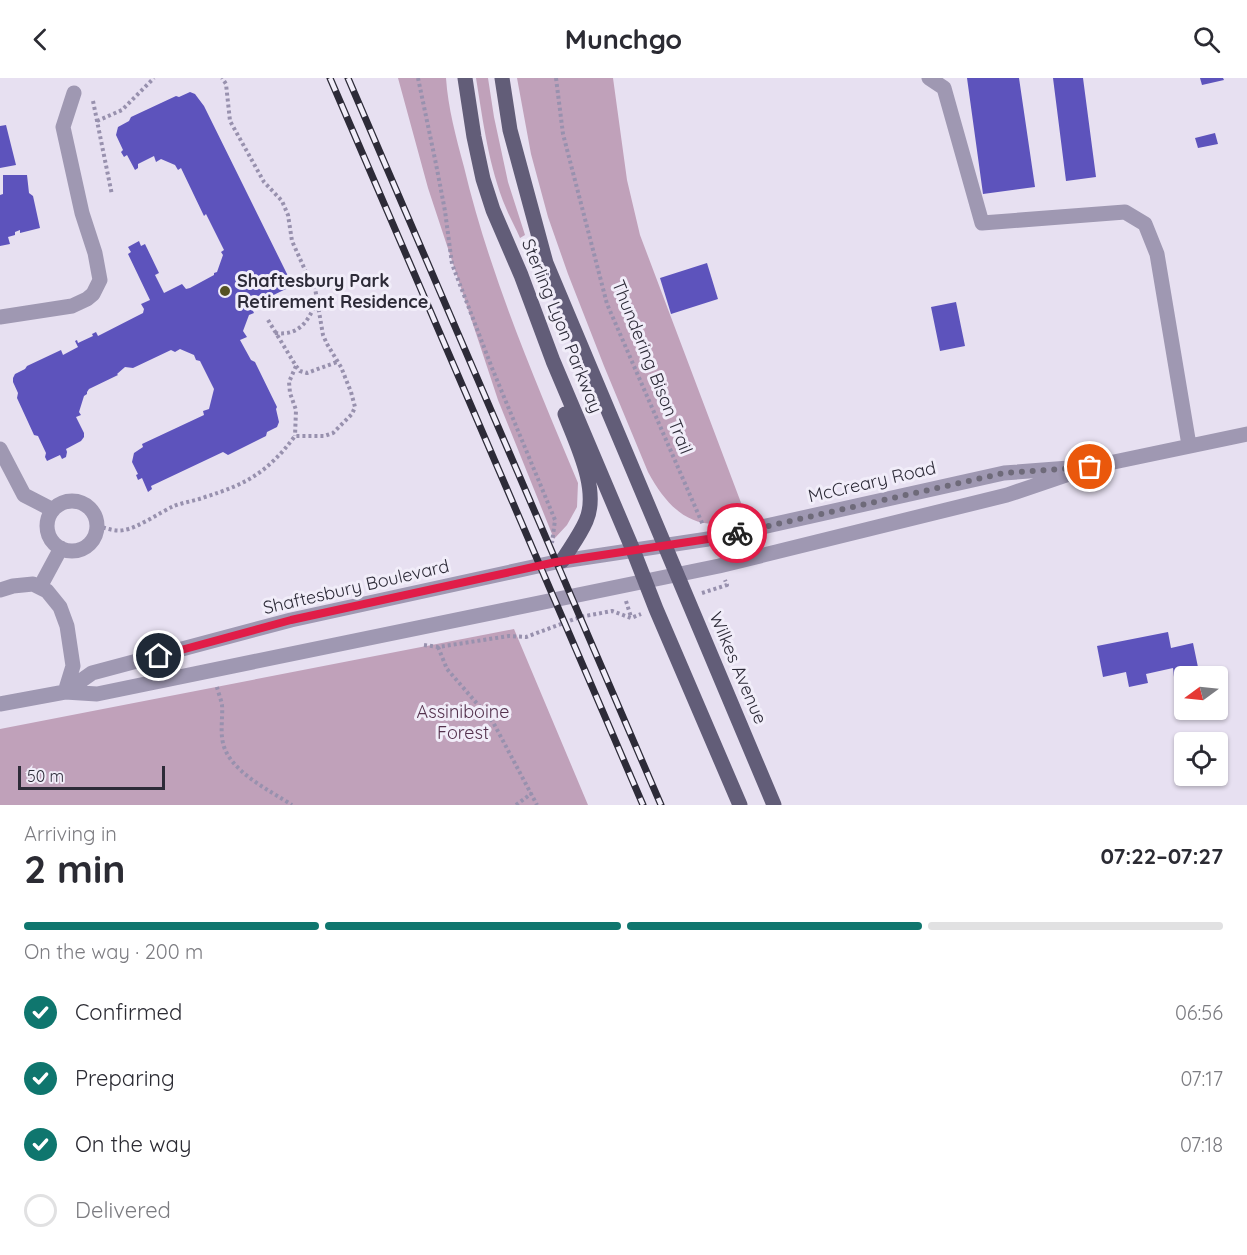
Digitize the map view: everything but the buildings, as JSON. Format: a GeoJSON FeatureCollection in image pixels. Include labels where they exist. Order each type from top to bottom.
{"type":"FeatureCollection","features":[{"type":"Feature","properties":{"kind":"main road","name":"Sterling Lyon Parkway"},"geometry":{"type":"LineString","coordinates":[[465,78],[474,137],[483,179],[493,210],[645,582]]}},
{"type":"Feature","properties":{"kind":"main road","name":"Sterling Lyon Parkway"},"geometry":{"type":"LineString","coordinates":[[502,78],[510,130],[546,263],[664,546]]}},
{"type":"Feature","properties":{"kind":"main road"},"geometry":{"type":"LineString","coordinates":[[553,361],[564,412],[588,478],[590,501],[587,520],[562,561]]}},
{"type":"Feature","properties":{"kind":"main road","name":"Wilkes Avenue"},"geometry":{"type":"LineString","coordinates":[[664,546],[774,805]]}},
{"type":"Feature","properties":{"kind":"main road"},"geometry":{"type":"LineString","coordinates":[[645,582],[740,805]]}},
{"type":"Feature","properties":{"kind":"street"},"geometry":{"type":"LineString","coordinates":[[929,78],[944,88],[982,223],[1125,212],[1145,224],[1156,254],[1189,445]]}},
{"type":"Feature","properties":{"kind":"street"},"geometry":{"type":"LineString","coordinates":[[0,317],[72,306],[93,294],[100,280],[63,127],[74,93]]}},
{"type":"Feature","properties":{"kind":"street","name":"McCreary Road"},"geometry":{"type":"LineString","coordinates":[[677,574],[731,563],[1007,495],[1090,467],[1247,434]]}},
{"type":"Feature","properties":{"kind":"street"},"geometry":{"type":"LineString","coordinates":[[0,449],[24,495],[53,510]]}},
{"type":"Feature","properties":{"kind":"street","name":"McCreary Road"},"geometry":{"type":"LineString","coordinates":[[664,546],[708,539],[1004,473],[1090,467]]}},
{"type":"Feature","properties":{"kind":"street"},"geometry":{"type":"LineString","coordinates":[[64,501],[82,502],[94,512],[97,519],[95,538],[86,547],[74,551],[61,548],[53,541],[47,529],[48,519],[53,510],[64,501]]}},
{"type":"Feature","properties":{"kind":"street","name":"Shaftesbury Boulevard"},"geometry":{"type":"LineString","coordinates":[[65,692],[92,673],[291,620],[562,561],[664,546]]}},
{"type":"Feature","properties":{"kind":"street"},"geometry":{"type":"LineString","coordinates":[[40,587],[61,548]]}},
{"type":"Feature","properties":{"kind":"street","name":"Shaftesbury Boulevard"},"geometry":{"type":"LineString","coordinates":[[0,704],[65,692],[97,694],[677,574]]}},
{"type":"Feature","properties":{"kind":"street"},"geometry":{"type":"LineString","coordinates":[[0,590],[13,585],[33,584],[47,591],[60,608],[67,626],[73,666],[65,692]]}},
{"type":"Feature","properties":{"kind":"path"},"geometry":{"type":"LineString","coordinates":[[97,121],[122,110],[153,78]]}},
{"type":"Feature","properties":{"kind":"path"},"geometry":{"type":"LineString","coordinates":[[222,78],[226,84],[230,121],[264,182],[282,201],[288,215],[292,241],[315,288],[323,335],[338,362],[355,407],[352,414],[333,433],[294,436]]}},
{"type":"Feature","properties":{"kind":"path"},"geometry":{"type":"LineString","coordinates":[[418,78],[443,199],[452,264],[555,520],[552,545],[546,565]]}},
{"type":"Feature","properties":{"kind":"path","name":"Thundering Bison Trail"},"geometry":{"type":"LineString","coordinates":[[556,78],[563,134],[607,304],[702,523]]}},
{"type":"Feature","properties":{"kind":"path"},"geometry":{"type":"LineString","coordinates":[[93,101],[112,195]]}},
{"type":"Feature","properties":{"kind":"path"},"geometry":{"type":"LineString","coordinates":[[275,333],[286,334],[303,325],[311,315],[318,299]]}},
{"type":"Feature","properties":{"kind":"path"},"geometry":{"type":"LineString","coordinates":[[268,320],[300,371],[307,373],[338,362]]}},
{"type":"Feature","properties":{"kind":"path"},"geometry":{"type":"LineString","coordinates":[[97,526],[117,531],[127,530],[174,506],[237,486],[258,475],[284,450],[294,436],[296,410],[289,382],[296,366]]}},
{"type":"Feature","properties":{"kind":"path"},"geometry":{"type":"LineString","coordinates":[[559,600],[567,623]]}},
{"type":"Feature","properties":{"kind":"path"},"geometry":{"type":"LineString","coordinates":[[537,805],[493,722],[447,669],[438,646],[509,636],[526,637],[580,617],[612,611],[632,618]]}},
{"type":"Feature","properties":{"kind":"path"},"geometry":{"type":"LineString","coordinates":[[214,678],[222,703],[223,743],[229,758],[240,770],[292,805]]}},
{"type":"Feature","properties":{"kind":"path"},"geometry":{"type":"LineString","coordinates":[[516,805],[532,793]]}},
{"type":"Feature","properties":{"kind":"green space"},"geometry":{"type":"Polygon","coordinates":[[[398,78],[446,78],[455,134],[500,288],[578,483],[577,507],[567,525],[554,539],[498,400],[428,188],[398,78]]]}},
{"type":"Feature","properties":{"kind":"green space"},"geometry":{"type":"Polygon","coordinates":[[[476,78],[488,78],[508,182],[525,235],[520,238],[495,177],[476,78]]]}},
{"type":"Feature","properties":{"kind":"green space"},"geometry":{"type":"Polygon","coordinates":[[[517,78],[613,78],[627,180],[640,235],[746,516],[714,524],[688,517],[666,499],[648,472],[604,366],[548,217],[531,154],[517,78]]]}},
{"type":"Feature","properties":{"kind":"green space","name":"Assiniboine Forest"},"geometry":{"type":"Polygon","coordinates":[[[514,629],[588,805],[0,805],[0,729],[514,629]]]}},
{"type":"Feature","properties":{"kind":"railway"},"geometry":{"type":"LineString","coordinates":[[330,78],[643,805]]}},
{"type":"Feature","properties":{"kind":"railway"},"geometry":{"type":"LineString","coordinates":[[348,78],[661,805]]}},
{"type":"Feature","properties":{"kind":"way so far"},"geometry":{"type":"LineString","coordinates":[[737,533],[1004,473],[1090,467]]}},
{"type":"Feature","properties":{"kind":"place","name":"Shaftesbury Park Retirement Residence"},"geometry":{"type":"Point","coordinates":[225,291]}},
{"type":"Feature","properties":{"kind":"route"},"geometry":{"type":"LineString","coordinates":[[159,656],[291,620],[556,562],[737,533]]}}]}
